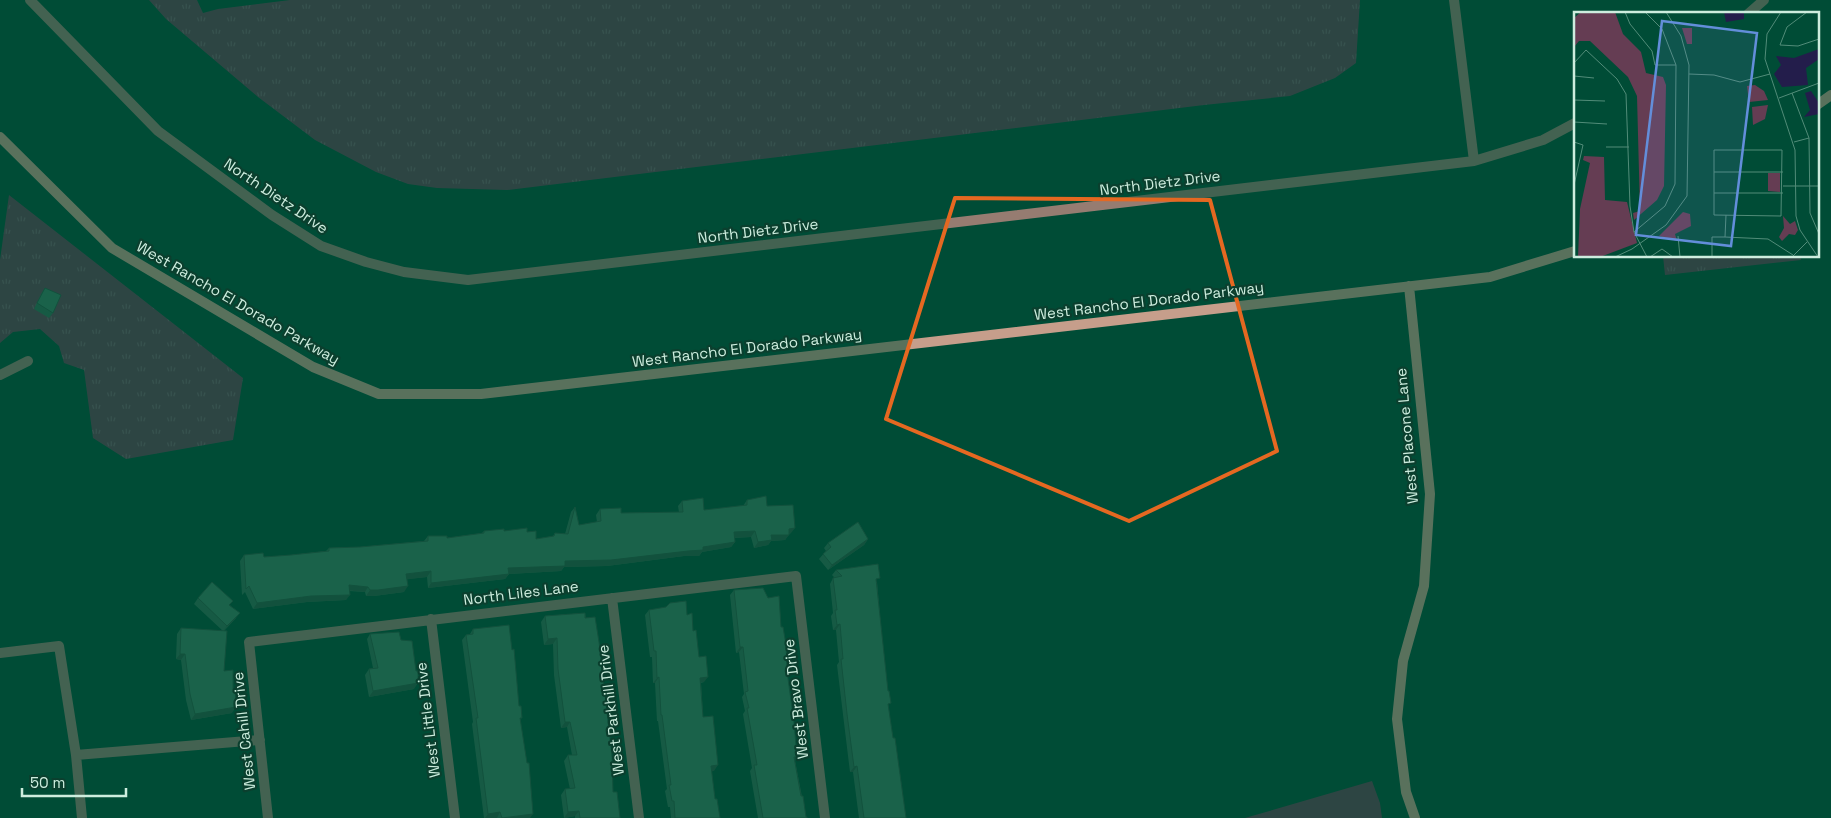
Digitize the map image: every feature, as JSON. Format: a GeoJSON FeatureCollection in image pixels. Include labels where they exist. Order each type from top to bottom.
{"type":"FeatureCollection","features":[{"type":"Feature","properties":{"kind":"street","name":"North Dietz Drive"},"geometry":{"type":"LineString","coordinates":[[30,0],[158,131],[272,215],[321,246],[366,262],[404,272],[468,280],[1474,161],[1543,140],[1574,124]]}},
{"type":"Feature","properties":{"kind":"street"},"geometry":{"type":"LineString","coordinates":[[1454,0],[1474,161]]}},
{"type":"Feature","properties":{"kind":"street"},"geometry":{"type":"LineString","coordinates":[[1750,12],[1764,0]]}},
{"type":"Feature","properties":{"kind":"street"},"geometry":{"type":"LineString","coordinates":[[1818,104],[1831,95]]}},
{"type":"Feature","properties":{"kind":"street","name":"West Rancho El Dorado Parkway"},"geometry":{"type":"LineString","coordinates":[[0,136],[112,248],[313,367],[378,394],[481,394],[1490,277],[1574,251]]}},
{"type":"Feature","properties":{"kind":"street","name":"West Placone Lane"},"geometry":{"type":"LineString","coordinates":[[1409,286],[1430,494],[1424,586],[1403,661],[1397,720],[1406,792],[1415,818]]}},
{"type":"Feature","properties":{"kind":"street"},"geometry":{"type":"LineString","coordinates":[[0,375],[28,361]]}},
{"type":"Feature","properties":{"kind":"street","name":"North Liles Lane"},"geometry":{"type":"LineString","coordinates":[[250,642],[796,576]]}},
{"type":"Feature","properties":{"kind":"street","name":"West Bravo Drive"},"geometry":{"type":"LineString","coordinates":[[796,576],[825,818]]}},
{"type":"Feature","properties":{"kind":"street","name":"West Parkhill Drive"},"geometry":{"type":"LineString","coordinates":[[612,598],[639,818]]}},
{"type":"Feature","properties":{"kind":"street","name":"West Little Drive"},"geometry":{"type":"LineString","coordinates":[[432,619],[455,818]]}},
{"type":"Feature","properties":{"kind":"street","name":"West Cahill Drive"},"geometry":{"type":"LineString","coordinates":[[250,642],[268,818]]}},
{"type":"Feature","properties":{"kind":"street"},"geometry":{"type":"LineString","coordinates":[[0,653],[59,646],[76,755],[82,818]]}},
{"type":"Feature","properties":{"kind":"street"},"geometry":{"type":"LineString","coordinates":[[76,755],[260,740]]}},
{"type":"Feature","properties":{"kind":"highlighted area"},"geometry":{"type":"Polygon","coordinates":[[[955,198],[1210,200],[1277,451],[1129,521],[886,419],[955,198]]]}},
{"type":"Feature","properties":{"kind":"green space"},"geometry":{"type":"Polygon","coordinates":[[[149,0],[197,0],[203,13],[218,9],[290,0],[1360,0],[1356,63],[1335,78],[1290,96],[507,190],[437,188],[408,184],[376,172],[315,140],[258,97],[166,19],[149,0]]]}},
{"type":"Feature","properties":{"kind":"green space"},"geometry":{"type":"Polygon","coordinates":[[[9,195],[243,378],[233,440],[126,459],[93,438],[84,370],[64,363],[59,346],[40,329],[13,332],[0,343],[0,260],[9,195]]]}},
{"type":"Feature","properties":{"kind":"green space"},"geometry":{"type":"Polygon","coordinates":[[[1663,258],[1800,258],[1801,260],[1665,275],[1663,258]]]}},
{"type":"Feature","properties":{"kind":"green space"},"geometry":{"type":"Polygon","coordinates":[[[1372,781],[1380,803],[1382,818],[1245,818],[1372,781]]]}},
{"type":"Feature","properties":{"kind":"building"},"geometry":{"type":"Polygon","coordinates":[[[45,288],[61,295],[53,313],[37,303],[45,288]]]}},
{"type":"Feature","properties":{"kind":"building"},"geometry":{"type":"Polygon","coordinates":[[[766,496],[767,506],[793,505],[795,528],[789,529],[789,535],[771,535],[772,540],[758,542],[755,531],[734,532],[735,542],[703,547],[703,550],[611,560],[565,561],[565,566],[508,568],[509,574],[431,583],[431,571],[406,574],[408,586],[370,590],[368,587],[349,585],[350,595],[311,596],[257,603],[249,586],[246,589],[244,555],[263,553],[264,557],[291,555],[329,551],[329,548],[428,541],[428,536],[447,536],[447,538],[504,529],[504,531],[527,528],[527,532],[536,531],[536,539],[554,536],[555,533],[568,534],[575,507],[579,525],[601,521],[600,509],[621,508],[621,513],[683,512],[682,501],[703,498],[704,510],[747,505],[747,500],[766,496]]]}},
{"type":"Feature","properties":{"kind":"building"},"geometry":{"type":"Polygon","coordinates":[[[858,522],[868,539],[832,565],[823,554],[831,547],[828,543],[858,522]]]}},
{"type":"Feature","properties":{"kind":"building"},"geometry":{"type":"Polygon","coordinates":[[[878,564],[880,578],[876,579],[888,691],[891,703],[888,704],[893,738],[895,738],[906,818],[864,818],[857,766],[854,767],[847,714],[841,659],[843,659],[840,624],[837,625],[835,610],[837,610],[833,578],[842,576],[836,570],[878,564]]]}},
{"type":"Feature","properties":{"kind":"building"},"geometry":{"type":"Polygon","coordinates":[[[212,582],[233,601],[229,605],[240,613],[227,626],[198,598],[212,582]]]}},
{"type":"Feature","properties":{"kind":"building"},"geometry":{"type":"Polygon","coordinates":[[[763,588],[768,598],[779,596],[781,627],[783,627],[786,645],[787,671],[794,723],[797,757],[794,757],[807,818],[763,818],[754,765],[757,765],[747,708],[749,708],[745,692],[748,691],[743,647],[740,647],[734,590],[763,588]]]}},
{"type":"Feature","properties":{"kind":"building"},"geometry":{"type":"Polygon","coordinates":[[[686,601],[687,615],[692,613],[693,631],[696,630],[699,657],[706,656],[708,677],[700,678],[703,717],[713,716],[718,765],[711,766],[715,799],[717,799],[720,818],[675,818],[674,801],[672,801],[669,785],[671,785],[661,715],[659,677],[657,678],[656,651],[654,651],[649,610],[666,607],[670,603],[686,601]]]}},
{"type":"Feature","properties":{"kind":"building"},"geometry":{"type":"Polygon","coordinates":[[[585,613],[585,618],[595,617],[612,757],[613,792],[617,792],[620,818],[580,818],[579,811],[568,812],[565,789],[575,788],[568,755],[577,755],[570,722],[565,722],[558,669],[557,638],[548,639],[545,616],[585,613]]]}},
{"type":"Feature","properties":{"kind":"building"},"geometry":{"type":"Polygon","coordinates":[[[509,625],[512,650],[514,649],[519,706],[521,706],[522,718],[520,718],[527,763],[529,763],[533,814],[502,818],[500,812],[488,814],[476,718],[478,718],[466,635],[473,634],[473,629],[509,625]]]}},
{"type":"Feature","properties":{"kind":"building"},"geometry":{"type":"Polygon","coordinates":[[[181,628],[227,631],[224,671],[233,670],[233,690],[235,690],[236,707],[195,714],[190,694],[185,654],[180,654],[181,628]]]}},
{"type":"Feature","properties":{"kind":"building"},"geometry":{"type":"Polygon","coordinates":[[[399,632],[401,640],[412,641],[416,671],[418,671],[418,683],[373,691],[369,669],[378,668],[370,634],[399,632]]]}}]}
